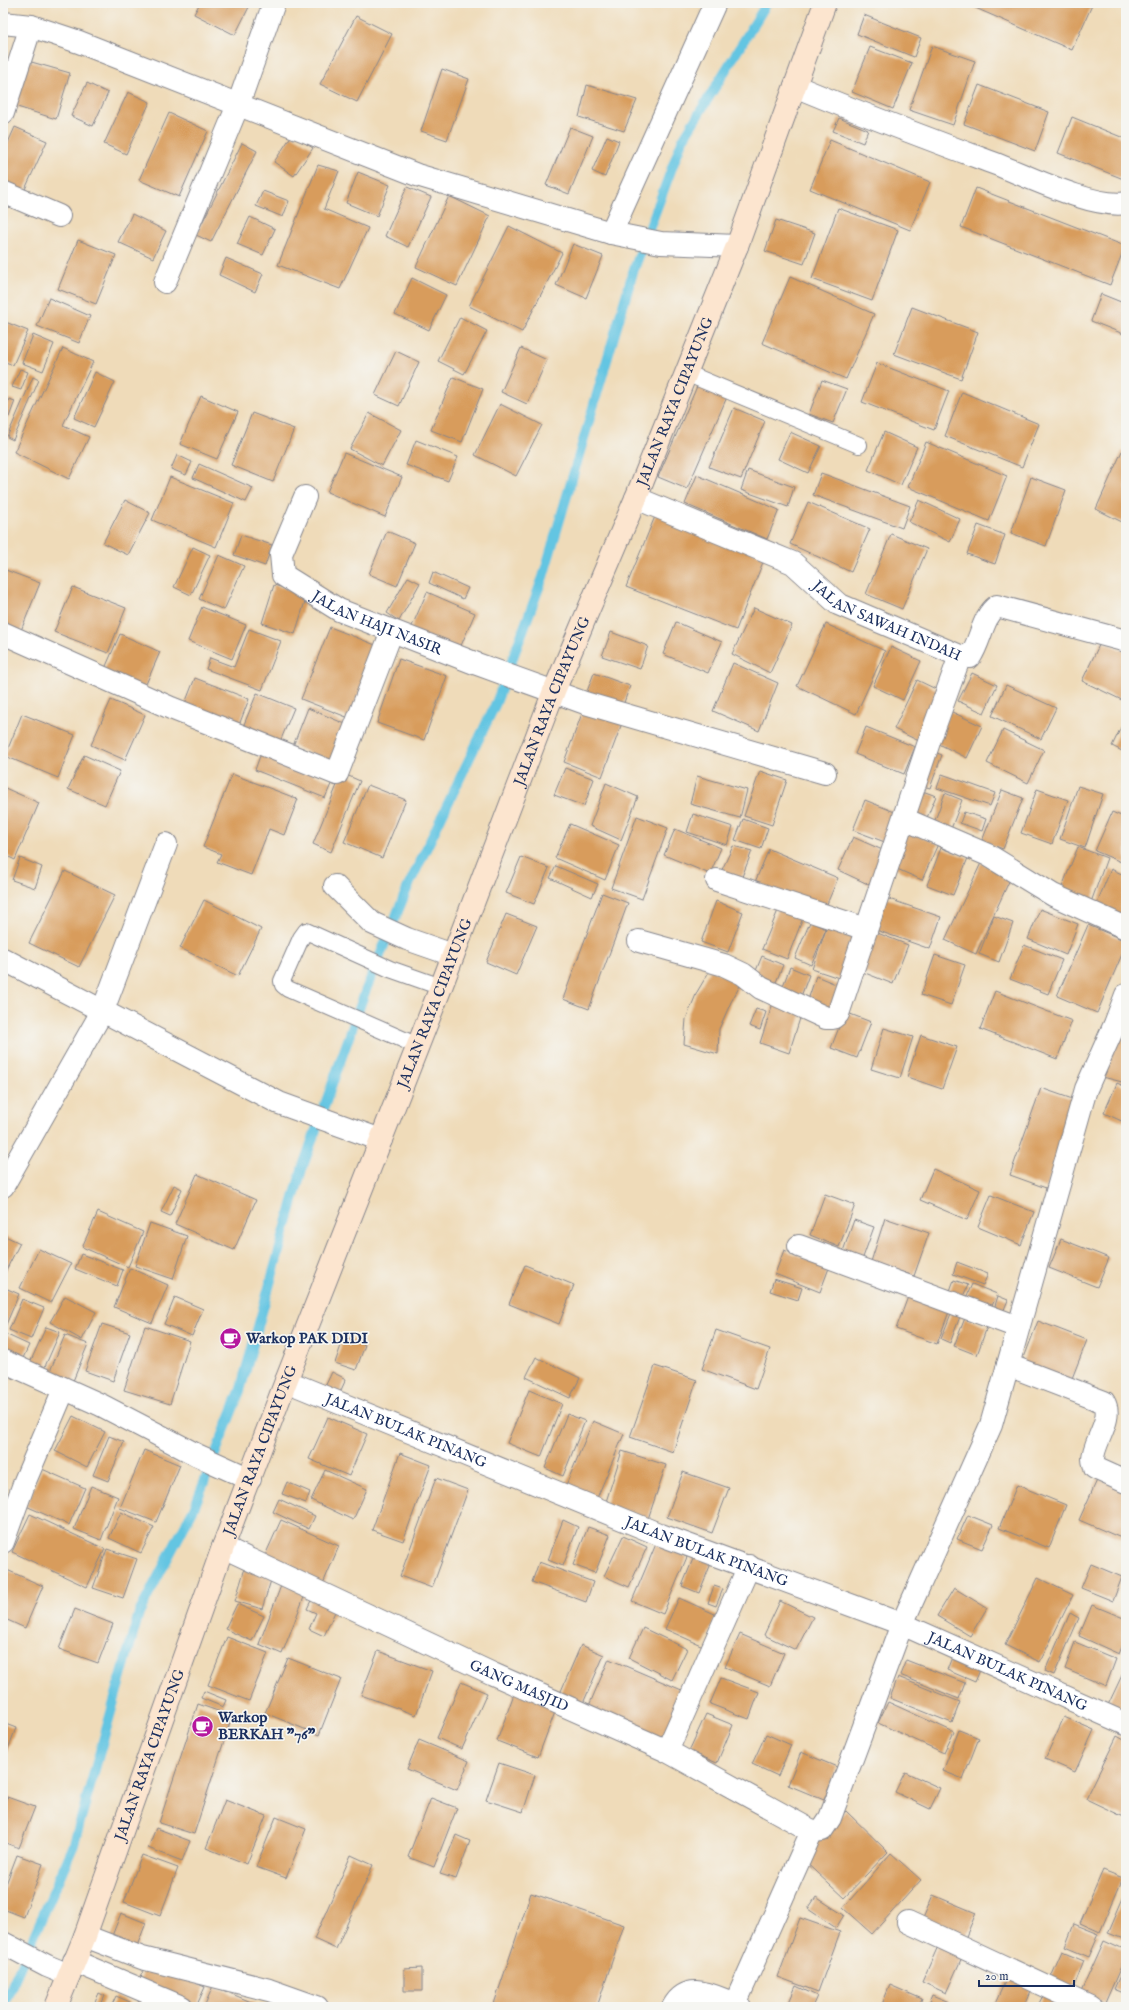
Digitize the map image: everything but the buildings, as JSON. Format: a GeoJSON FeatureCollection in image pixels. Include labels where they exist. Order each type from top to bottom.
{"type":"FeatureCollection","features":[{"type":"Feature","properties":{"kind":"main road","name":"JALAN RAYA CIPAYUNG"},"geometry":{"type":"LineString","coordinates":[[56,2007],[85,1936],[223,1547],[244,1476],[286,1381],[441,987],[554,691],[636,498],[737,246],[825,3]]}},
{"type":"Feature","properties":{"kind":"street"},"geometry":{"type":"LineString","coordinates":[[165,282],[238,105],[274,3]]}},
{"type":"Feature","properties":{"kind":"street"},"geometry":{"type":"LineString","coordinates":[[617,233],[715,3]]}},
{"type":"Feature","properties":{"kind":"street"},"geometry":{"type":"LineString","coordinates":[[3,23],[31,26],[79,42],[417,176],[617,233],[661,243],[737,246]]}},
{"type":"Feature","properties":{"kind":"street"},"geometry":{"type":"LineString","coordinates":[[3,113],[31,26]]}},
{"type":"Feature","properties":{"kind":"street"},"geometry":{"type":"LineString","coordinates":[[795,86],[859,114],[1054,188],[1106,202],[1118,204],[1126,202]]}},
{"type":"Feature","properties":{"kind":"street"},"geometry":{"type":"LineString","coordinates":[[3,192],[59,216]]}},
{"type":"Feature","properties":{"kind":"street","name":"JALAN HAJI NASIR"},"geometry":{"type":"LineString","coordinates":[[305,497],[280,554],[283,575],[339,610],[477,664],[585,703],[825,773]]}},
{"type":"Feature","properties":{"kind":"street","name":"JALAN SAWAH INDAH"},"geometry":{"type":"LineString","coordinates":[[636,498],[793,563],[838,604],[960,656],[970,657],[976,649],[990,611],[997,606],[1126,641]]}},
{"type":"Feature","properties":{"kind":"street"},"geometry":{"type":"LineString","coordinates":[[3,633],[171,708],[337,774],[392,631]]}},
{"type":"Feature","properties":{"kind":"street"},"geometry":{"type":"LineString","coordinates":[[639,940],[724,965],[742,974],[761,988],[826,1018],[833,1018],[838,1014],[960,656]]}},
{"type":"Feature","properties":{"kind":"street"},"geometry":{"type":"LineString","coordinates":[[904,819],[988,855],[1053,895],[1126,928]]}},
{"type":"Feature","properties":{"kind":"street"},"geometry":{"type":"LineString","coordinates":[[3,1186],[103,1010],[166,844]]}},
{"type":"Feature","properties":{"kind":"street"},"geometry":{"type":"LineString","coordinates":[[716,880],[866,929]]}},
{"type":"Feature","properties":{"kind":"street"},"geometry":{"type":"LineString","coordinates":[[335,886],[372,923],[453,955]]}},
{"type":"Feature","properties":{"kind":"street"},"geometry":{"type":"LineString","coordinates":[[3,959],[279,1103],[380,1140]]}},
{"type":"Feature","properties":{"kind":"street"},"geometry":{"type":"LineString","coordinates":[[673,2007],[682,1996],[695,1991],[738,2005],[812,1831],[822,1830],[830,1818],[902,1624],[991,1426],[1086,1089],[1121,1026],[1126,995]]}},
{"type":"Feature","properties":{"kind":"street"},"geometry":{"type":"LineString","coordinates":[[799,1246],[1018,1328]]}},
{"type":"Feature","properties":{"kind":"street"},"geometry":{"type":"LineString","coordinates":[[3,1361],[101,1405],[197,1456],[244,1476]]}},
{"type":"Feature","properties":{"kind":"street"},"geometry":{"type":"LineString","coordinates":[[1008,1365],[1104,1402],[1106,1406],[1106,1418],[1093,1459],[1095,1468],[1126,1482]]}},
{"type":"Feature","properties":{"kind":"street","name":"JALAN BULAK PINANG"},"geometry":{"type":"LineString","coordinates":[[286,1381],[662,1535],[902,1624],[1126,1724]]}},
{"type":"Feature","properties":{"kind":"street"},"geometry":{"type":"LineString","coordinates":[[3,1542],[25,1480],[64,1389]]}},
{"type":"Feature","properties":{"kind":"street","name":"GANG MASJID"},"geometry":{"type":"LineString","coordinates":[[223,1547],[493,1674],[667,1751],[812,1831]]}},
{"type":"Feature","properties":{"kind":"street"},"geometry":{"type":"LineString","coordinates":[[667,1751],[749,1566]]}},
{"type":"Feature","properties":{"kind":"street"},"geometry":{"type":"LineString","coordinates":[[908,1922],[1090,2007]]}},
{"type":"Feature","properties":{"kind":"street"},"geometry":{"type":"LineString","coordinates":[[85,1936],[142,1958],[269,1990],[317,2007]]}},
{"type":"Feature","properties":{"kind":"street"},"geometry":{"type":"LineString","coordinates":[[3,1943],[47,1966],[71,1968],[182,2007]]}},
{"type":"Feature","properties":{"kind":"lane"},"geometry":{"type":"LineString","coordinates":[[686,373],[859,445]]}},
{"type":"Feature","properties":{"kind":"lane"},"geometry":{"type":"LineString","coordinates":[[418,1046],[288,989],[283,985],[282,981],[301,938],[306,931],[312,932],[344,949],[390,969],[441,987]]}},
{"type":"Feature","properties":{"kind":"waterway"},"geometry":{"type":"LineString","coordinates":[[3,2006],[73,1847],[139,1613],[194,1508],[240,1391],[302,1169],[365,992],[407,889],[496,703],[543,577],[633,272],[682,141],[767,3]]}},
{"type":"Feature","properties":{"kind":"place","name":"Warkop PAK DIDI"},"geometry":{"type":"Point","coordinates":[230,1338]}},
{"type":"Feature","properties":{"kind":"place","name":"Warkop BERKAH \"76\""},"geometry":{"type":"Point","coordinates":[202,1726]}}]}
